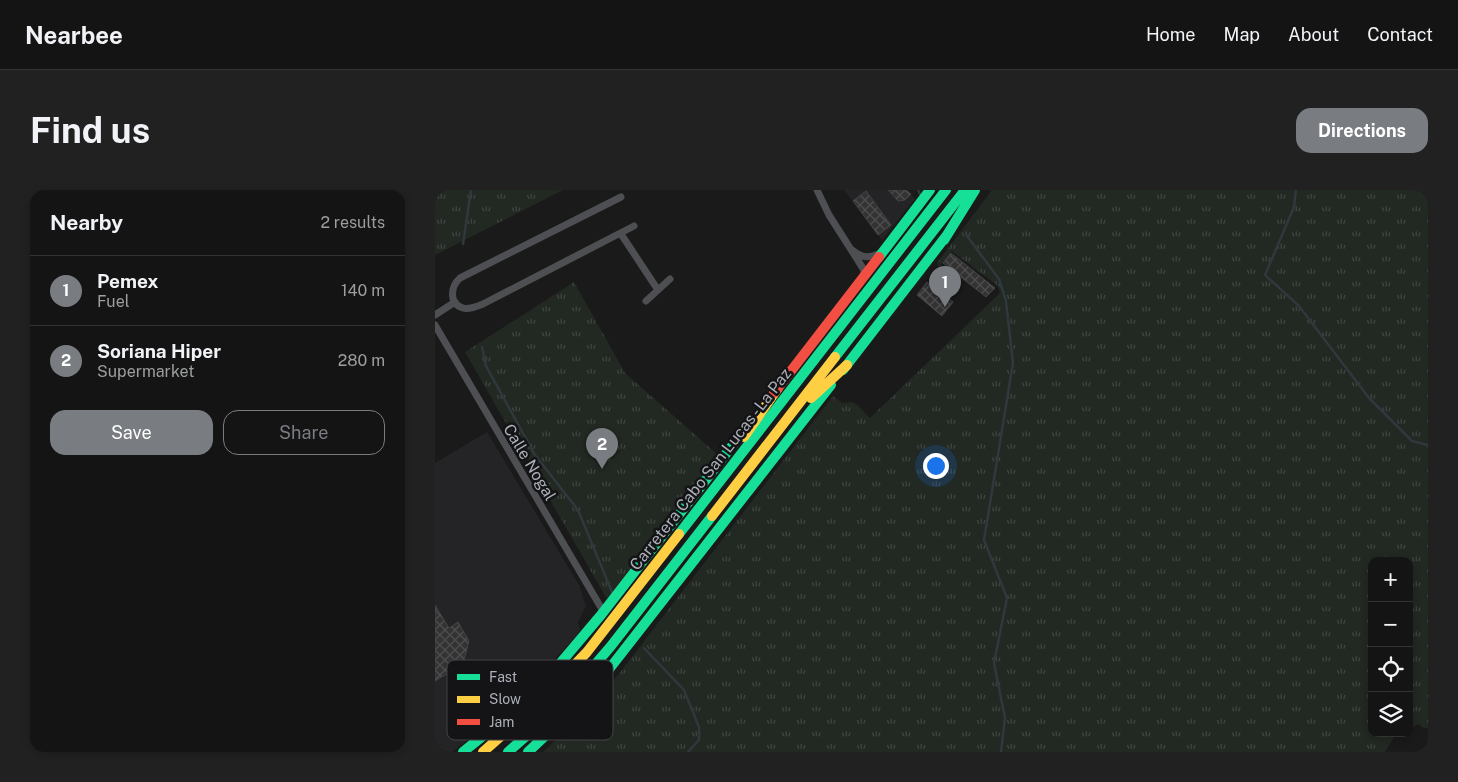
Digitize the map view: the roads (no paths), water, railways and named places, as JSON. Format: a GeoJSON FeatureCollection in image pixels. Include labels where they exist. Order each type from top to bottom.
{"type":"FeatureCollection","features":[{"type":"Feature","properties":{"kind":"main road"},"geometry":{"type":"LineString","coordinates":[[563,660],[778,388],[930,190]]}},
{"type":"Feature","properties":{"kind":"main road","name":"Carretera Cabo San Lucas - La Paz"},"geometry":{"type":"LineString","coordinates":[[579,660],[946,190]]}},
{"type":"Feature","properties":{"kind":"main road","name":"Carretera Cabo San Lucas - La Paz"},"geometry":{"type":"LineString","coordinates":[[600,660],[965,190]]}},
{"type":"Feature","properties":{"kind":"main road"},"geometry":{"type":"LineString","coordinates":[[944,240],[975,190]]}},
{"type":"Feature","properties":{"kind":"main road"},"geometry":{"type":"LineString","coordinates":[[613,664],[982,190]]}},
{"type":"Feature","properties":{"kind":"main road"},"geometry":{"type":"LineString","coordinates":[[772,438],[792,422],[810,398],[847,364]]}},
{"type":"Feature","properties":{"kind":"main road"},"geometry":{"type":"LineString","coordinates":[[693,516],[718,473],[778,388]]}},
{"type":"Feature","properties":{"kind":"main road"},"geometry":{"type":"LineString","coordinates":[[463,752],[478,740]]}},
{"type":"Feature","properties":{"kind":"main road","name":"Carretera Cabo San Lucas - La Paz"},"geometry":{"type":"LineString","coordinates":[[483,752],[498,740]]}},
{"type":"Feature","properties":{"kind":"main road","name":"Carretera Cabo San Lucas - La Paz"},"geometry":{"type":"LineString","coordinates":[[508,752],[522,740]]}},
{"type":"Feature","properties":{"kind":"main road"},"geometry":{"type":"LineString","coordinates":[[528,752],[541,740]]}},
{"type":"Feature","properties":{"kind":"street"},"geometry":{"type":"LineString","coordinates":[[817,190],[829,215],[864,270],[863,277]]}},
{"type":"Feature","properties":{"kind":"street"},"geometry":{"type":"LineString","coordinates":[[621,197],[460,278],[453,288],[455,302],[463,308],[471,308],[483,304],[634,226]]}},
{"type":"Feature","properties":{"kind":"street"},"geometry":{"type":"LineString","coordinates":[[621,234],[658,290]]}},
{"type":"Feature","properties":{"kind":"street"},"geometry":{"type":"LineString","coordinates":[[849,246],[857,254],[864,257],[871,257],[883,252]]}},
{"type":"Feature","properties":{"kind":"street"},"geometry":{"type":"LineString","coordinates":[[647,301],[670,279]]}},
{"type":"Feature","properties":{"kind":"street"},"geometry":{"type":"LineString","coordinates":[[435,315],[455,302]]}},
{"type":"Feature","properties":{"kind":"street","name":"Calle Nogal"},"geometry":{"type":"LineString","coordinates":[[435,325],[603,611]]}},
{"type":"Feature","properties":{"kind":"waterway"},"geometry":{"type":"LineString","coordinates":[[463,244],[471,190]]}},
{"type":"Feature","properties":{"kind":"waterway"},"geometry":{"type":"LineString","coordinates":[[918,190],[920,194]]}},
{"type":"Feature","properties":{"kind":"waterway"},"geometry":{"type":"LineString","coordinates":[[1296,190],[1294,207],[1265,275],[1299,306],[1369,398],[1412,441],[1428,445]]}},
{"type":"Feature","properties":{"kind":"waterway"},"geometry":{"type":"LineString","coordinates":[[967,236],[999,279],[1006,301],[1013,363],[984,540],[1007,598],[994,663],[1005,718],[1001,752]]}},
{"type":"Feature","properties":{"kind":"waterway"},"geometry":{"type":"LineString","coordinates":[[482,347],[486,366],[535,455],[578,510],[612,592]]}},
{"type":"Feature","properties":{"kind":"waterway"},"geometry":{"type":"LineString","coordinates":[[644,648],[684,690],[699,727],[699,740],[688,752]]}},
{"type":"Feature","properties":{"kind":"place","name":"Pemex"},"geometry":{"type":"Point","coordinates":[945,307]}},
{"type":"Feature","properties":{"kind":"place","name":"Soriana Hiper"},"geometry":{"type":"Point","coordinates":[602,469]}}]}
